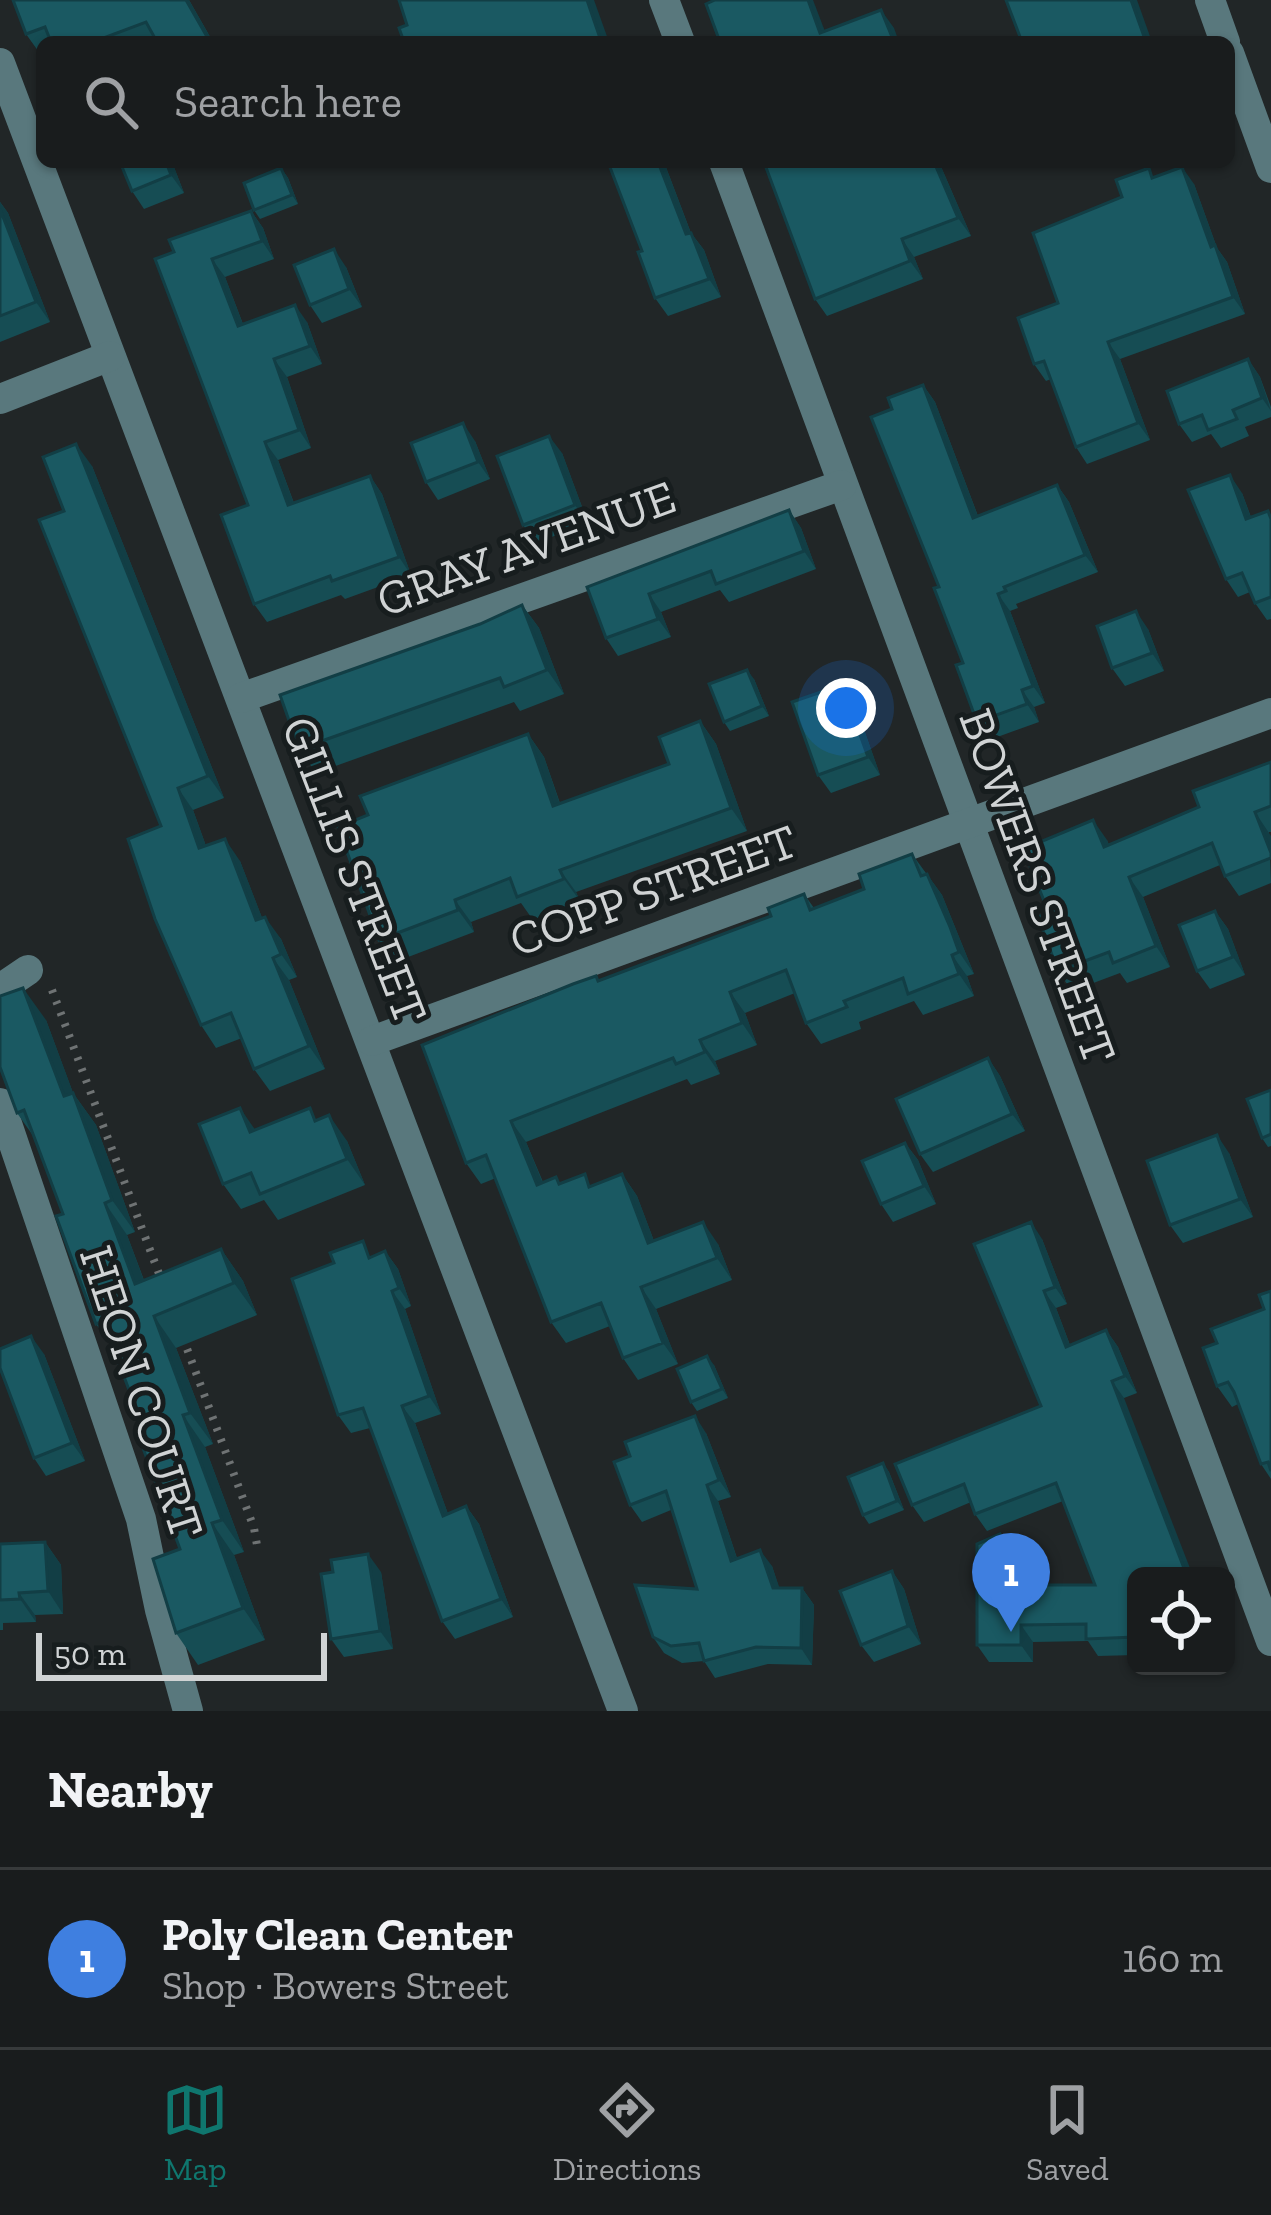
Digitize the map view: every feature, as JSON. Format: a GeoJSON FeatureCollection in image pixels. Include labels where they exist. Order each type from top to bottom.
{"type":"FeatureCollection","features":[{"type":"Feature","properties":{"kind":"street"},"geometry":{"type":"LineString","coordinates":[[664,0],[678,36]]}},
{"type":"Feature","properties":{"kind":"street"},"geometry":{"type":"LineString","coordinates":[[1210,0],[1223,36]]}},
{"type":"Feature","properties":{"kind":"street","name":"GILLIS STREET"},"geometry":{"type":"LineString","coordinates":[[0,63],[36,159]]}},
{"type":"Feature","properties":{"kind":"street"},"geometry":{"type":"LineString","coordinates":[[1235,69],[1271,168]]}},
{"type":"Feature","properties":{"kind":"street","name":"GILLIS STREET"},"geometry":{"type":"LineString","coordinates":[[39,168],[622,1711]]}},
{"type":"Feature","properties":{"kind":"street","name":"BOWERS STREET"},"geometry":{"type":"LineString","coordinates":[[726,168],[1271,1641]]}},
{"type":"Feature","properties":{"kind":"street"},"geometry":{"type":"LineString","coordinates":[[0,399],[110,356]]}},
{"type":"Feature","properties":{"kind":"street","name":"GRAY AVENUE"},"geometry":{"type":"LineString","coordinates":[[241,698],[842,485]]}},
{"type":"Feature","properties":{"kind":"street","name":"COPP STREET"},"geometry":{"type":"LineString","coordinates":[[372,1041],[1271,713]]}},
{"type":"Feature","properties":{"kind":"street"},"geometry":{"type":"LineString","coordinates":[[0,989],[28,970]]}},
{"type":"Feature","properties":{"kind":"street","name":"HEON COURT"},"geometry":{"type":"LineString","coordinates":[[0,1103],[141,1519],[188,1711]]}},
{"type":"Feature","properties":{"kind":"path"},"geometry":{"type":"LineString","coordinates":[[28,970],[46,980],[56,996],[163,1285]]}},
{"type":"Feature","properties":{"kind":"path"},"geometry":{"type":"LineString","coordinates":[[180,1329],[254,1528],[258,1551]]}},
{"type":"Feature","properties":{"kind":"building"},"geometry":{"type":"Polygon","coordinates":[[[13,0],[186,0],[207,36],[154,36],[146,22],[109,36],[49,36],[45,27],[26,34],[13,0]]]}},
{"type":"Feature","properties":{"kind":"building"},"geometry":{"type":"Polygon","coordinates":[[[399,0],[587,0],[599,36],[402,36],[399,28],[407,25],[399,0]]]}},
{"type":"Feature","properties":{"kind":"building"},"geometry":{"type":"Polygon","coordinates":[[[715,0],[808,0],[820,33],[881,10],[892,36],[718,36],[706,4],[715,0]]]}},
{"type":"Feature","properties":{"kind":"building"},"geometry":{"type":"Polygon","coordinates":[[[1006,0],[1131,0],[1144,36],[1020,36],[1006,0]]]}},
{"type":"Feature","properties":{"kind":"building"},"geometry":{"type":"Polygon","coordinates":[[[122,168],[168,168],[171,175],[132,191],[122,168]]]}},
{"type":"Feature","properties":{"kind":"building"},"geometry":{"type":"Polygon","coordinates":[[[281,168],[292,195],[254,210],[244,183],[281,168]]]}},
{"type":"Feature","properties":{"kind":"building"},"geometry":{"type":"Polygon","coordinates":[[[610,168],[660,168],[709,279],[655,298],[638,252],[642,251],[610,168]]]}},
{"type":"Feature","properties":{"kind":"building"},"geometry":{"type":"Polygon","coordinates":[[[766,168],[937,168],[958,218],[902,239],[910,261],[815,299],[766,168]]]}},
{"type":"Feature","properties":{"kind":"building"},"geometry":{"type":"Polygon","coordinates":[[[1149,168],[1152,178],[1182,168],[1233,297],[1108,342],[1138,423],[1076,447],[1044,361],[1034,364],[1018,318],[1058,303],[1033,233],[1122,197],[1116,180],[1149,168]]]}},
{"type":"Feature","properties":{"kind":"building"},"geometry":{"type":"Polygon","coordinates":[[[0,209],[36,302],[0,316],[0,209]]]}},
{"type":"Feature","properties":{"kind":"building"},"geometry":{"type":"Polygon","coordinates":[[[251,211],[262,241],[212,259],[238,326],[295,305],[310,346],[274,359],[299,430],[265,442],[288,505],[370,476],[399,557],[254,604],[221,515],[248,505],[155,259],[174,252],[169,240],[251,211]]]}},
{"type":"Feature","properties":{"kind":"building"},"geometry":{"type":"Polygon","coordinates":[[[334,249],[349,289],[310,305],[294,265],[334,249]]]}},
{"type":"Feature","properties":{"kind":"building"},"geometry":{"type":"Polygon","coordinates":[[[1248,359],[1262,398],[1233,410],[1237,419],[1208,430],[1202,415],[1179,424],[1167,391],[1248,359]]]}},
{"type":"Feature","properties":{"kind":"building"},"geometry":{"type":"Polygon","coordinates":[[[923,385],[973,518],[1057,485],[1085,555],[1004,587],[1006,591],[998,594],[1033,686],[1022,690],[1027,704],[977,722],[956,665],[963,663],[934,588],[939,587],[871,417],[892,409],[888,398],[923,385]]]}},
{"type":"Feature","properties":{"kind":"building"},"geometry":{"type":"Polygon","coordinates":[[[463,423],[478,462],[426,482],[411,443],[463,423]]]}},
{"type":"Feature","properties":{"kind":"building"},"geometry":{"type":"Polygon","coordinates":[[[549,436],[575,505],[523,525],[497,456],[549,436]]]}},
{"type":"Feature","properties":{"kind":"building"},"geometry":{"type":"Polygon","coordinates":[[[76,444],[208,776],[178,788],[199,848],[225,839],[256,920],[265,917],[281,954],[273,958],[309,1046],[254,1069],[231,1013],[201,1025],[155,919],[128,839],[161,826],[39,520],[64,511],[43,457],[76,444]]]}},
{"type":"Feature","properties":{"kind":"building"},"geometry":{"type":"Polygon","coordinates":[[[1230,475],[1246,519],[1268,511],[1271,519],[1271,597],[1255,603],[1242,573],[1226,579],[1188,490],[1230,475]]]}},
{"type":"Feature","properties":{"kind":"building"},"geometry":{"type":"Polygon","coordinates":[[[789,510],[804,551],[716,584],[711,571],[649,594],[658,619],[606,638],[587,587],[789,510]]]}},
{"type":"Feature","properties":{"kind":"building"},"geometry":{"type":"Polygon","coordinates":[[[522,605],[547,670],[504,687],[500,678],[299,749],[280,695],[522,605]]]}},
{"type":"Feature","properties":{"kind":"building"},"geometry":{"type":"Polygon","coordinates":[[[1136,611],[1152,653],[1112,668],[1097,626],[1136,611]]]}},
{"type":"Feature","properties":{"kind":"building"},"geometry":{"type":"Polygon","coordinates":[[[747,670],[762,706],[724,722],[709,684],[747,670]]]}},
{"type":"Feature","properties":{"kind":"building"},"geometry":{"type":"Polygon","coordinates":[[[827,690],[834,709],[849,704],[868,757],[818,775],[792,702],[827,690]]]}},
{"type":"Feature","properties":{"kind":"building"},"geometry":{"type":"Polygon","coordinates":[[[700,721],[731,808],[560,870],[564,879],[517,897],[510,878],[455,900],[458,910],[379,940],[338,827],[368,815],[360,796],[528,734],[553,806],[669,764],[659,737],[700,721]]]}},
{"type":"Feature","properties":{"kind":"building"},"geometry":{"type":"Polygon","coordinates":[[[1271,762],[1271,806],[1255,812],[1271,858],[1225,876],[1212,843],[1129,877],[1156,946],[1113,963],[1109,952],[1058,971],[1038,917],[1049,913],[1023,849],[1093,820],[1104,847],[1199,807],[1193,791],[1271,762]]]}},
{"type":"Feature","properties":{"kind":"building"},"geometry":{"type":"Polygon","coordinates":[[[912,854],[921,876],[927,874],[950,927],[959,952],[952,955],[959,974],[908,994],[903,978],[844,1001],[847,1007],[806,1023],[786,970],[730,992],[742,1023],[700,1040],[705,1052],[676,1064],[673,1058],[511,1121],[537,1185],[556,1177],[559,1184],[585,1174],[589,1187],[622,1174],[648,1243],[703,1222],[717,1258],[641,1287],[663,1343],[623,1358],[601,1303],[551,1322],[486,1155],[466,1163],[422,1045],[573,984],[596,976],[598,981],[771,916],[768,908],[804,894],[810,910],[864,889],[859,874],[912,854]]]}},
{"type":"Feature","properties":{"kind":"building"},"geometry":{"type":"Polygon","coordinates":[[[1215,911],[1233,957],[1197,971],[1179,925],[1215,911]]]}},
{"type":"Feature","properties":{"kind":"building"},"geometry":{"type":"Polygon","coordinates":[[[23,988],[64,1096],[73,1093],[112,1200],[105,1203],[135,1284],[221,1249],[234,1283],[154,1316],[190,1413],[183,1415],[222,1520],[212,1523],[243,1608],[176,1633],[153,1559],[180,1549],[136,1429],[143,1427],[103,1321],[96,1324],[56,1216],[63,1214],[24,1110],[17,1113],[0,1067],[0,996],[23,988]]]}},
{"type":"Feature","properties":{"kind":"building"},"geometry":{"type":"Polygon","coordinates":[[[988,1058],[1012,1114],[920,1154],[896,1099],[988,1058]]]}},
{"type":"Feature","properties":{"kind":"building"},"geometry":{"type":"Polygon","coordinates":[[[1271,1090],[1271,1134],[1262,1138],[1247,1099],[1271,1090]]]}},
{"type":"Feature","properties":{"kind":"building"},"geometry":{"type":"Polygon","coordinates":[[[240,1108],[250,1132],[310,1108],[315,1121],[329,1115],[347,1159],[260,1194],[251,1173],[223,1184],[199,1124],[240,1108]]]}},
{"type":"Feature","properties":{"kind":"building"},"geometry":{"type":"Polygon","coordinates":[[[1217,1135],[1240,1199],[1170,1225],[1147,1161],[1217,1135]]]}},
{"type":"Feature","properties":{"kind":"building"},"geometry":{"type":"Polygon","coordinates":[[[905,1143],[924,1186],[881,1204],[862,1161],[905,1143]]]}},
{"type":"Feature","properties":{"kind":"building"},"geometry":{"type":"Polygon","coordinates":[[[1031,1222],[1055,1287],[1044,1291],[1066,1347],[1106,1330],[1125,1376],[1112,1381],[1184,1567],[1127,1567],[1127,1637],[1086,1639],[1086,1624],[1021,1625],[1021,1645],[977,1645],[977,1544],[1000,1534],[1021,1585],[1095,1585],[1056,1483],[975,1514],[964,1484],[912,1505],[895,1464],[1041,1406],[974,1244],[1031,1222]]]}},
{"type":"Feature","properties":{"kind":"building"},"geometry":{"type":"Polygon","coordinates":[[[363,1241],[369,1258],[385,1251],[399,1288],[392,1291],[429,1396],[402,1406],[443,1516],[466,1506],[501,1599],[442,1621],[363,1408],[338,1415],[292,1279],[334,1263],[330,1253],[363,1241]]]}},
{"type":"Feature","properties":{"kind":"building"},"geometry":{"type":"Polygon","coordinates":[[[1271,1291],[1271,1471],[1268,1462],[1261,1464],[1228,1382],[1217,1386],[1203,1348],[1217,1343],[1211,1329],[1264,1309],[1259,1295],[1271,1291]]]}},
{"type":"Feature","properties":{"kind":"building"},"geometry":{"type":"Polygon","coordinates":[[[31,1336],[72,1443],[34,1458],[0,1368],[0,1349],[31,1336]]]}},
{"type":"Feature","properties":{"kind":"building"},"geometry":{"type":"Polygon","coordinates":[[[707,1356],[722,1389],[691,1402],[677,1369],[707,1356]]]}},
{"type":"Feature","properties":{"kind":"building"},"geometry":{"type":"Polygon","coordinates":[[[695,1416],[719,1480],[707,1485],[731,1561],[760,1550],[773,1588],[802,1588],[801,1648],[756,1647],[704,1661],[699,1643],[671,1646],[653,1637],[635,1585],[697,1589],[666,1491],[630,1505],[614,1462],[630,1456],[625,1442],[695,1416]]]}},
{"type":"Feature","properties":{"kind":"building"},"geometry":{"type":"Polygon","coordinates":[[[883,1463],[897,1501],[863,1515],[848,1477],[883,1463]]]}},
{"type":"Feature","properties":{"kind":"building"},"geometry":{"type":"Polygon","coordinates":[[[45,1542],[48,1591],[0,1600],[0,1544],[45,1542]]]}},
{"type":"Feature","properties":{"kind":"building"},"geometry":{"type":"Polygon","coordinates":[[[368,1554],[380,1631],[331,1639],[321,1574],[333,1572],[331,1560],[368,1554]]]}},
{"type":"Feature","properties":{"kind":"building"},"geometry":{"type":"Polygon","coordinates":[[[892,1571],[908,1626],[861,1645],[840,1591],[892,1571]]]}},
{"type":"Feature","properties":{"kind":"place","name":"Poly Clean Center"},"geometry":{"type":"Point","coordinates":[1011,1632]}}]}
